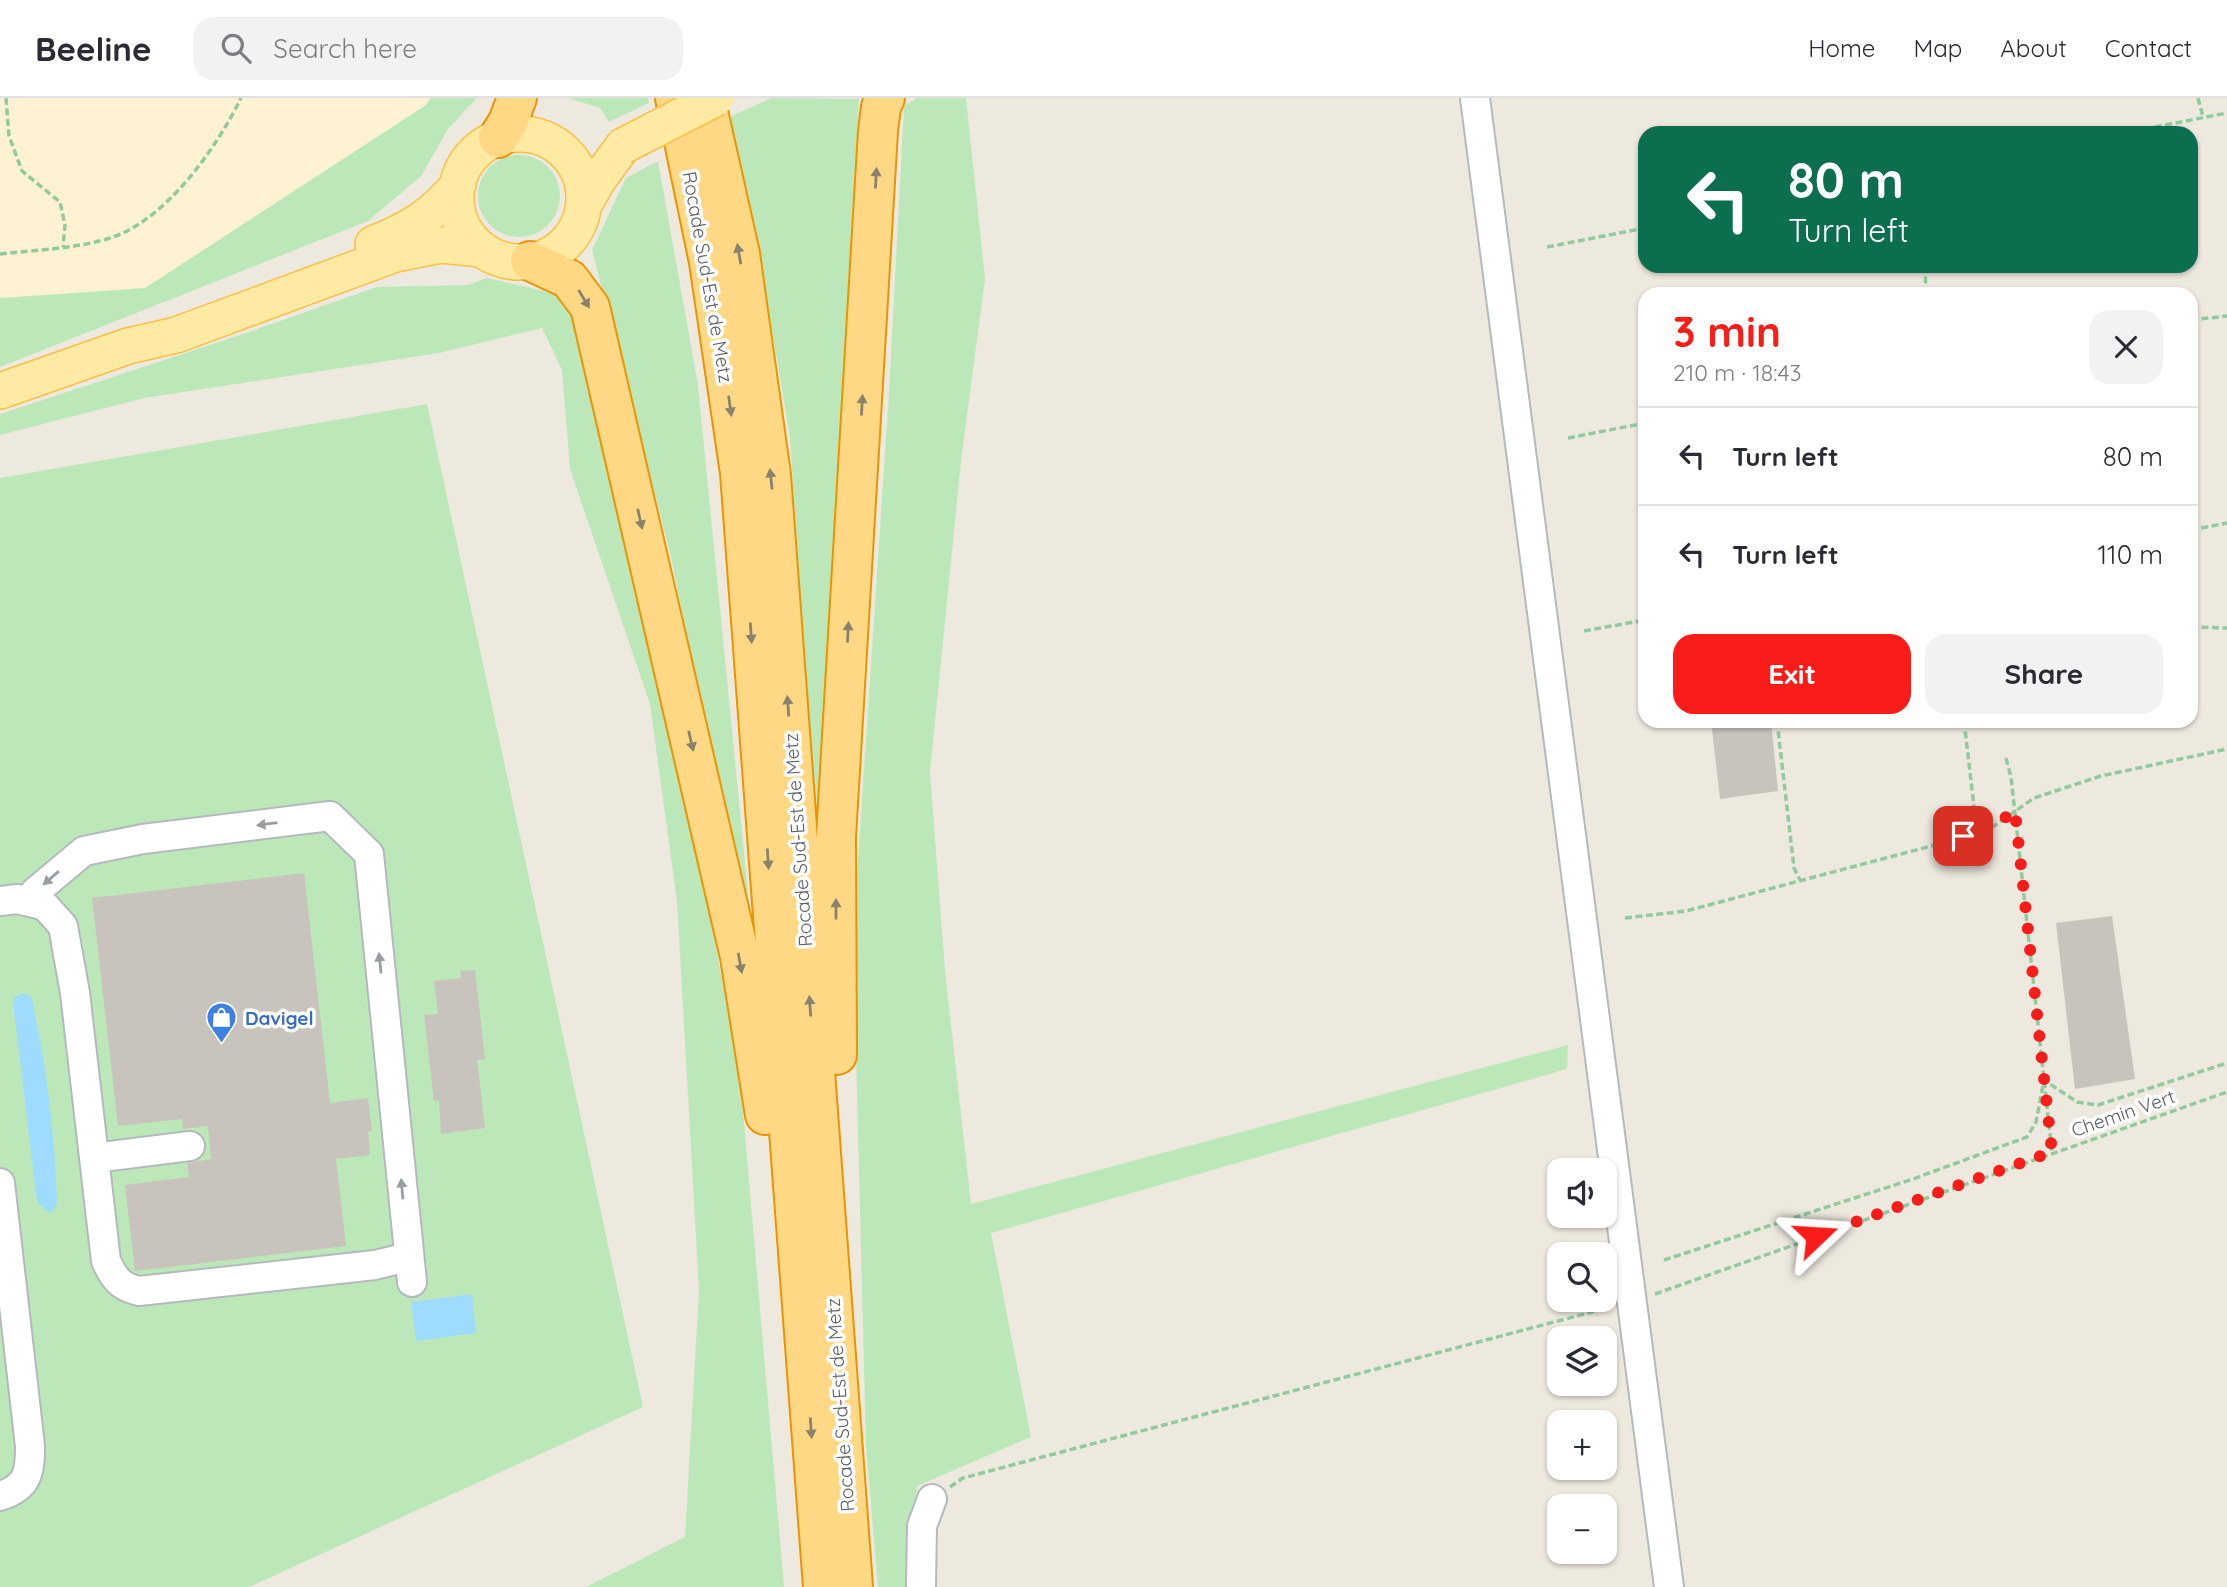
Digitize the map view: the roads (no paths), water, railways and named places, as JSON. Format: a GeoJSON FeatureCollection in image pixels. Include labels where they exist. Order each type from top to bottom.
{"type":"FeatureCollection","features":[{"type":"Feature","properties":{"kind":"highway"},"geometry":{"type":"LineString","coordinates":[[498,138],[508,122],[517,98]]}},
{"type":"Feature","properties":{"kind":"highway","name":"Rocade Sud-Est de Metz"},"geometry":{"type":"LineString","coordinates":[[675,98],[709,262],[740,473],[823,1388],[853,1587]]}},
{"type":"Feature","properties":{"kind":"highway","name":"Rocade Sud-Est de Metz"},"geometry":{"type":"LineString","coordinates":[[705,98],[740,254],[771,475],[823,1388],[823,1587]]}},
{"type":"Feature","properties":{"kind":"highway"},"geometry":{"type":"LineString","coordinates":[[823,1388],[836,837],[878,131],[885,98]]}},
{"type":"Feature","properties":{"kind":"highway"},"geometry":{"type":"LineString","coordinates":[[530,261],[569,279],[580,290],[590,307],[606,367],[740,957],[823,1388]]}},
{"type":"Feature","properties":{"kind":"main road"},"geometry":{"type":"LineString","coordinates":[[0,391],[128,346],[176,335],[395,254],[441,245],[481,249],[505,260],[530,261],[550,255],[567,242],[578,225],[584,205],[598,180],[623,146],[716,98]]}},
{"type":"Feature","properties":{"kind":"main road"},"geometry":{"type":"LineString","coordinates":[[128,346],[175,320],[414,226],[443,204],[458,185],[472,156],[484,145],[498,138],[518,134],[538,136],[557,145],[573,161],[583,182],[584,205]]}},
{"type":"Feature","properties":{"kind":"main road"},"geometry":{"type":"LineString","coordinates":[[557,145],[623,146]]}},
{"type":"Feature","properties":{"kind":"main road"},"geometry":{"type":"LineString","coordinates":[[458,185],[460,220],[481,249]]}},
{"type":"Feature","properties":{"kind":"street"},"geometry":{"type":"LineString","coordinates":[[1475,98],[1669,1587]]}},
{"type":"Feature","properties":{"kind":"street"},"geometry":{"type":"LineString","coordinates":[[0,901],[17,899],[45,906],[63,926],[75,993],[106,1261],[114,1277],[125,1288],[139,1291],[375,1265],[410,1270],[369,854],[330,816],[143,839],[84,851],[35,892],[30,902]]}},
{"type":"Feature","properties":{"kind":"street"},"geometry":{"type":"LineString","coordinates":[[94,1158],[190,1146]]}},
{"type":"Feature","properties":{"kind":"street"},"geometry":{"type":"LineString","coordinates":[[0,1496],[16,1490],[30,1472],[30,1446],[1,1199]]}},
{"type":"Feature","properties":{"kind":"street"},"geometry":{"type":"LineString","coordinates":[[921,1587],[922,1526],[932,1499]]}},
{"type":"Feature","properties":{"kind":"water"},"geometry":{"type":"Polygon","coordinates":[[[23,993],[29,995],[32,1000],[49,1102],[57,1205],[50,1213],[37,1202],[13,1002],[16,996],[23,993]]]}},
{"type":"Feature","properties":{"kind":"water"},"geometry":{"type":"Polygon","coordinates":[[[472,1294],[476,1333],[416,1341],[411,1302],[472,1294]]]}},
{"type":"Feature","properties":{"kind":"place","name":"Davigel"},"geometry":{"type":"Point","coordinates":[222,1045]}}]}
